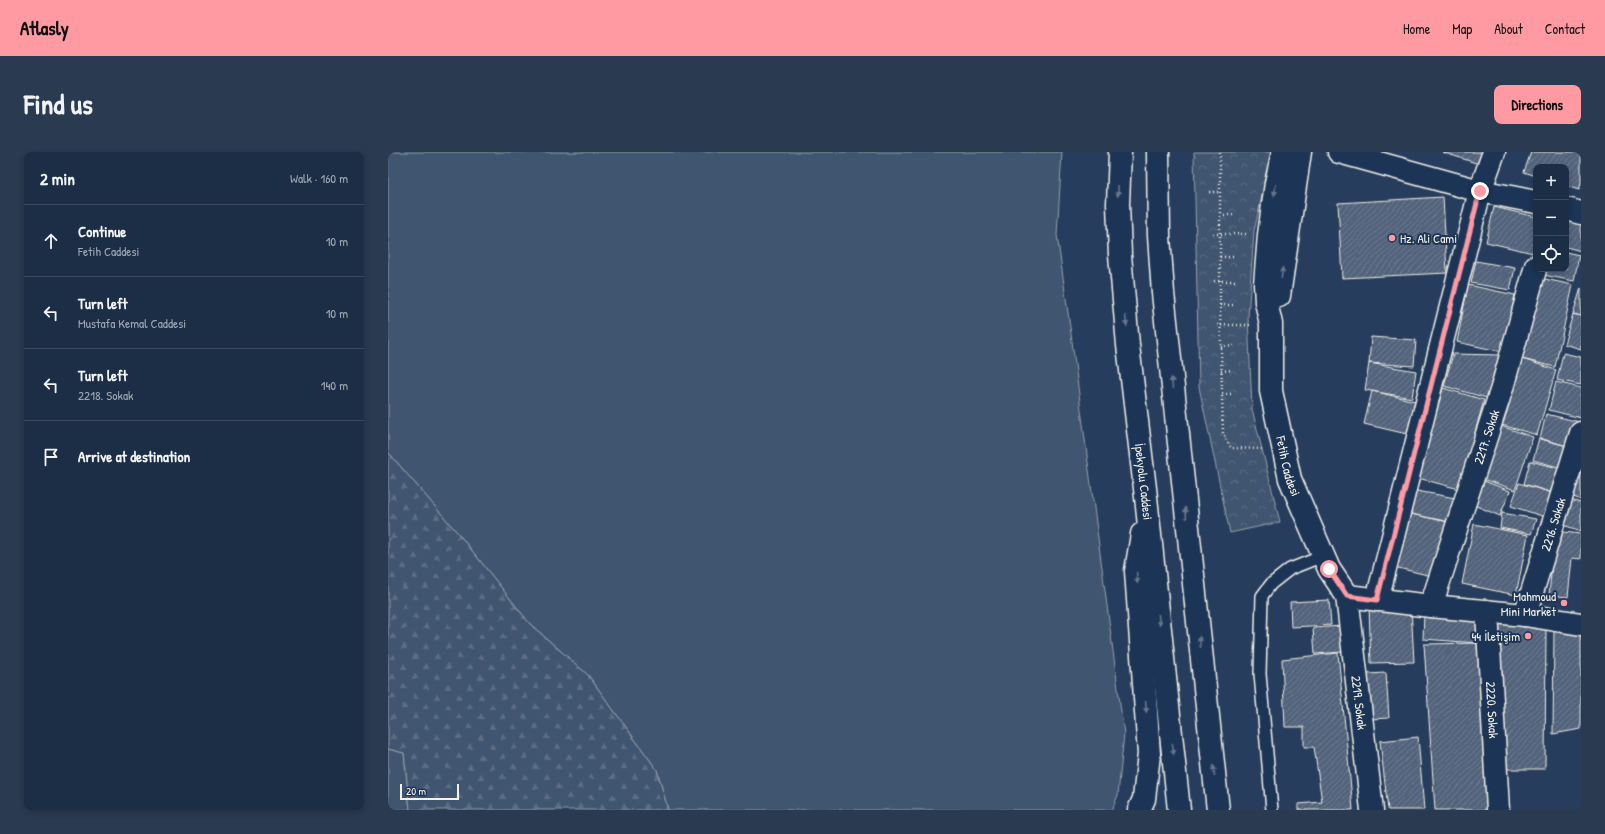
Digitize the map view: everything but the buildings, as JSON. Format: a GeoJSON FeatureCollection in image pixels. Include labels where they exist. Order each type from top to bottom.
{"type":"FeatureCollection","features":[{"type":"Feature","properties":{"kind":"main road","name":"İpekyolu Caddesi"},"geometry":{"type":"LineString","coordinates":[[1120,152],[1118,204],[1120,255],[1128,345],[1146,498],[1179,810]]}},
{"type":"Feature","properties":{"kind":"main road"},"geometry":{"type":"LineString","coordinates":[[1158,152],[1159,236],[1163,293],[1218,810]]}},
{"type":"Feature","properties":{"kind":"main road","name":"Fetih Caddesi"},"geometry":{"type":"LineString","coordinates":[[1283,152],[1276,183],[1266,284],[1266,302],[1271,324],[1271,391],[1290,479],[1329,569],[1347,596]]}},
{"type":"Feature","properties":{"kind":"main road","name":"Fetih Caddesi"},"geometry":{"type":"LineString","coordinates":[[1271,324],[1278,301],[1300,152]]}},
{"type":"Feature","properties":{"kind":"main road"},"geometry":{"type":"LineString","coordinates":[[1339,152],[1480,191],[1533,201]]}},
{"type":"Feature","properties":{"kind":"main road"},"geometry":{"type":"LineString","coordinates":[[1377,600],[1480,191],[1494,152]]}},
{"type":"Feature","properties":{"kind":"main road"},"geometry":{"type":"LineString","coordinates":[[1569,210],[1581,213]]}},
{"type":"Feature","properties":{"kind":"main road","name":"2217. Sokak"},"geometry":{"type":"LineString","coordinates":[[1432,606],[1502,388],[1534,272]]}},
{"type":"Feature","properties":{"kind":"main road","name":"2216. Sokak"},"geometry":{"type":"LineString","coordinates":[[1525,615],[1581,432]]}},
{"type":"Feature","properties":{"kind":"main road"},"geometry":{"type":"LineString","coordinates":[[1139,810],[1144,799],[1149,754],[1136,571],[1146,498]]}},
{"type":"Feature","properties":{"kind":"main road"},"geometry":{"type":"LineString","coordinates":[[1347,596],[1525,615],[1581,624]]}},
{"type":"Feature","properties":{"kind":"main road","name":"2219. Sokak"},"geometry":{"type":"LineString","coordinates":[[1347,596],[1372,810]]}},
{"type":"Feature","properties":{"kind":"main road","name":"2220. Sokak"},"geometry":{"type":"LineString","coordinates":[[1487,611],[1498,810]]}},
{"type":"Feature","properties":{"kind":"lane"},"geometry":{"type":"LineString","coordinates":[[1272,810],[1260,674],[1262,596],[1271,584],[1290,569],[1323,556]]}},
{"type":"Feature","properties":{"kind":"path"},"geometry":{"type":"LineString","coordinates":[[1220,152],[1220,305],[1223,434],[1232,448],[1283,449]]}},
{"type":"Feature","properties":{"kind":"path"},"geometry":{"type":"LineString","coordinates":[[1209,192],[1220,192]]}},
{"type":"Feature","properties":{"kind":"path"},"geometry":{"type":"LineString","coordinates":[[1220,215],[1233,215]]}},
{"type":"Feature","properties":{"kind":"path"},"geometry":{"type":"LineString","coordinates":[[1213,234],[1270,235]]}},
{"type":"Feature","properties":{"kind":"path"},"geometry":{"type":"LineString","coordinates":[[1220,257],[1234,257]]}},
{"type":"Feature","properties":{"kind":"path"},"geometry":{"type":"LineString","coordinates":[[1214,281],[1235,281]]}},
{"type":"Feature","properties":{"kind":"path"},"geometry":{"type":"LineString","coordinates":[[1220,305],[1236,305]]}},
{"type":"Feature","properties":{"kind":"path"},"geometry":{"type":"LineString","coordinates":[[1217,325],[1271,324]]}},
{"type":"Feature","properties":{"kind":"path"},"geometry":{"type":"LineString","coordinates":[[1221,347],[1234,346]]}},
{"type":"Feature","properties":{"kind":"path"},"geometry":{"type":"LineString","coordinates":[[1221,371],[1233,370]]}},
{"type":"Feature","properties":{"kind":"path"},"geometry":{"type":"LineString","coordinates":[[1222,394],[1234,394]]}},
{"type":"Feature","properties":{"kind":"green space"},"geometry":{"type":"Polygon","coordinates":[[[388,152],[1062,152],[1057,235],[1124,734],[1118,795],[1112,810],[668,810],[657,770],[588,675],[530,624],[462,538],[388,452],[388,152]]]}},
{"type":"Feature","properties":{"kind":"green space"},"geometry":{"type":"Polygon","coordinates":[[[1194,152],[1272,152],[1254,231],[1248,317],[1252,409],[1280,522],[1230,533],[1199,387],[1194,152]]]}},
{"type":"Feature","properties":{"kind":"green space"},"geometry":{"type":"Polygon","coordinates":[[[388,452],[462,538],[530,624],[588,675],[657,770],[668,810],[410,810],[404,753],[388,749],[388,452]]]}},
{"type":"Feature","properties":{"kind":"green space"},"geometry":{"type":"Polygon","coordinates":[[[388,749],[404,753],[410,810],[388,810],[388,749]]]}},
{"type":"Feature","properties":{"kind":"place","name":"Hz. Ali Cami"},"geometry":{"type":"Point","coordinates":[1392,238]}},
{"type":"Feature","properties":{"kind":"place","name":"Mahmoud Mini Market"},"geometry":{"type":"Point","coordinates":[1564,603]}},
{"type":"Feature","properties":{"kind":"place","name":"44 İletişim"},"geometry":{"type":"Point","coordinates":[1528,636]}},
{"type":"Feature","properties":{"kind":"route"},"geometry":{"type":"LineString","coordinates":[[1329,569],[1347,596],[1377,600],[1480,191]]}}]}
